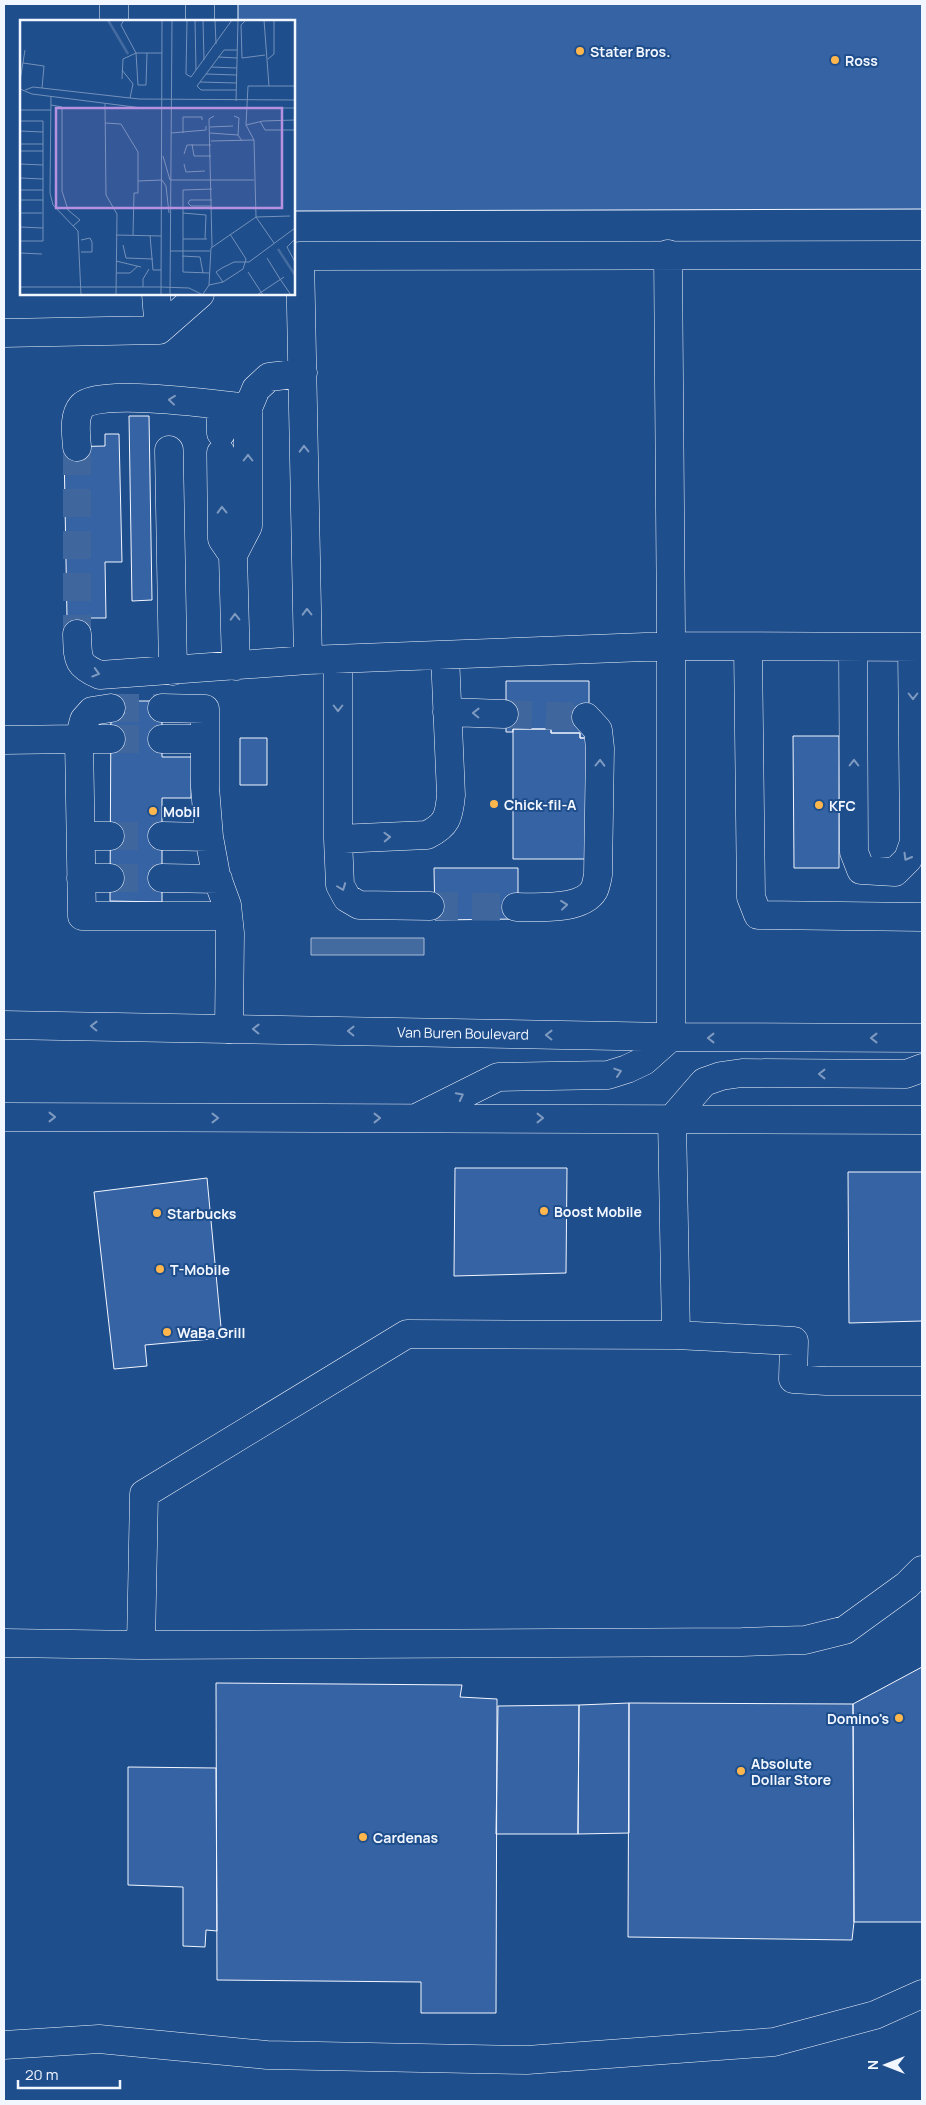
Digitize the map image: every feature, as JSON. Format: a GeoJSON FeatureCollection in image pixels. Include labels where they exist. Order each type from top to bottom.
{"type":"FeatureCollection","features":[{"type":"Feature","properties":{"kind":"main road"},"geometry":{"type":"LineString","coordinates":[[114,4],[114,20]]}},
{"type":"Feature","properties":{"kind":"main road"},"geometry":{"type":"LineString","coordinates":[[200,4],[200,20]]}},
{"type":"Feature","properties":{"kind":"main road"},"geometry":{"type":"LineString","coordinates":[[417,1118],[498,1077],[608,1075],[644,1060],[670,1037],[671,646],[668,254]]}},
{"type":"Feature","properties":{"kind":"main road"},"geometry":{"type":"LineString","coordinates":[[308,660],[303,373],[297,257],[668,254],[922,255]]}},
{"type":"Feature","properties":{"kind":"main road"},"geometry":{"type":"LineString","coordinates":[[156,295],[158,330]]}},
{"type":"Feature","properties":{"kind":"main road"},"geometry":{"type":"LineString","coordinates":[[4,333],[158,330],[199,295]]}},
{"type":"Feature","properties":{"kind":"main road"},"geometry":{"type":"LineString","coordinates":[[236,666],[234,555],[248,526],[248,408],[256,389],[269,378],[303,373]]}},
{"type":"Feature","properties":{"kind":"main road"},"geometry":{"type":"LineString","coordinates":[[77,446],[76,421],[81,406],[94,399],[155,398],[248,408]]}},
{"type":"Feature","properties":{"kind":"main road"},"geometry":{"type":"LineString","coordinates":[[220,405],[222,539],[234,555]]}},
{"type":"Feature","properties":{"kind":"main road"},"geometry":{"type":"LineString","coordinates":[[169,450],[173,671]]}},
{"type":"Feature","properties":{"kind":"main road"},"geometry":{"type":"LineString","coordinates":[[77,634],[78,656],[85,669],[100,676],[308,660],[671,646],[917,647],[914,842],[908,859],[895,872],[881,873],[861,870],[854,852],[853,647]]}},
{"type":"Feature","properties":{"kind":"main road"},"geometry":{"type":"LineString","coordinates":[[748,647],[750,897],[758,915],[922,917]]}},
{"type":"Feature","properties":{"kind":"main road"},"geometry":{"type":"LineString","coordinates":[[338,839],[427,835],[440,829],[449,814],[451,795],[445,655]]}},
{"type":"Feature","properties":{"kind":"main road"},"geometry":{"type":"LineString","coordinates":[[338,659],[338,839],[340,885],[347,898],[360,905],[430,906]]}},
{"type":"Feature","properties":{"kind":"main road"},"geometry":{"type":"LineString","coordinates":[[111,708],[92,711],[84,720],[79,739],[82,916],[228,916]]}},
{"type":"Feature","properties":{"kind":"main road"},"geometry":{"type":"LineString","coordinates":[[162,708],[205,709],[205,787],[209,837],[218,879],[227,905],[230,933],[229,1029]]}},
{"type":"Feature","properties":{"kind":"main road"},"geometry":{"type":"LineString","coordinates":[[447,712],[504,714]]}},
{"type":"Feature","properties":{"kind":"main road"},"geometry":{"type":"LineString","coordinates":[[516,907],[570,905],[583,900],[593,891],[598,875],[600,748],[598,730],[586,717]]}},
{"type":"Feature","properties":{"kind":"main road"},"geometry":{"type":"LineString","coordinates":[[4,740],[111,739]]}},
{"type":"Feature","properties":{"kind":"main road"},"geometry":{"type":"LineString","coordinates":[[162,739],[205,739]]}},
{"type":"Feature","properties":{"kind":"main road"},"geometry":{"type":"LineString","coordinates":[[81,836],[110,836]]}},
{"type":"Feature","properties":{"kind":"main road"},"geometry":{"type":"LineString","coordinates":[[162,836],[209,837]]}},
{"type":"Feature","properties":{"kind":"main road"},"geometry":{"type":"LineString","coordinates":[[81,878],[110,878]]}},
{"type":"Feature","properties":{"kind":"main road"},"geometry":{"type":"LineString","coordinates":[[162,878],[218,879]]}},
{"type":"Feature","properties":{"kind":"main road","name":"Van Buren Boulevard"},"geometry":{"type":"LineString","coordinates":[[4,1025],[670,1037],[922,1038]]}},
{"type":"Feature","properties":{"kind":"main road"},"geometry":{"type":"LineString","coordinates":[[676,1335],[672,1119],[704,1082],[721,1076],[742,1073],[906,1074],[922,1068]]}},
{"type":"Feature","properties":{"kind":"main road"},"geometry":{"type":"LineString","coordinates":[[4,1117],[922,1120]]}},
{"type":"Feature","properties":{"kind":"main road"},"geometry":{"type":"LineString","coordinates":[[141,1645],[144,1494],[407,1334],[676,1335],[794,1341],[793,1379],[922,1382]]}},
{"type":"Feature","properties":{"kind":"main road"},"geometry":{"type":"LineString","coordinates":[[4,1643],[141,1645],[742,1642],[805,1640],[845,1630],[907,1585],[922,1570]]}},
{"type":"Feature","properties":{"kind":"main road"},"geometry":{"type":"LineString","coordinates":[[4,2044],[99,2039],[267,2055],[527,2060],[774,2042],[875,2015],[922,1994]]}},
{"type":"Feature","properties":{"kind":"water"},"geometry":{"type":"Polygon","coordinates":[[[311,938],[424,938],[424,955],[311,955],[311,938]]]}},
{"type":"Feature","properties":{"kind":"building"},"geometry":{"type":"Polygon","coordinates":[[[238,4],[922,4],[922,209],[295,211],[295,20],[238,20],[238,4]]]}},
{"type":"Feature","properties":{"kind":"building"},"geometry":{"type":"Polygon","coordinates":[[[129,416],[149,416],[152,600],[132,601],[129,416]]]}},
{"type":"Feature","properties":{"kind":"building"},"geometry":{"type":"Polygon","coordinates":[[[105,434],[119,434],[122,562],[105,562],[106,618],[67,618],[64,447],[105,446],[105,434]]]}},
{"type":"Feature","properties":{"kind":"building"},"geometry":{"type":"Polygon","coordinates":[[[506,681],[589,681],[589,738],[580,738],[580,733],[551,733],[551,729],[513,729],[513,732],[506,732],[506,681]]]}},
{"type":"Feature","properties":{"kind":"building"},"geometry":{"type":"Polygon","coordinates":[[[111,701],[162,701],[162,757],[192,757],[191,798],[162,798],[162,902],[110,901],[111,701]]]}},
{"type":"Feature","properties":{"kind":"building"},"geometry":{"type":"Polygon","coordinates":[[[513,729],[551,729],[551,733],[580,733],[580,738],[589,738],[588,859],[513,859],[513,729]]]}},
{"type":"Feature","properties":{"kind":"building"},"geometry":{"type":"Polygon","coordinates":[[[793,736],[839,736],[839,868],[794,868],[793,736]]]}},
{"type":"Feature","properties":{"kind":"building"},"geometry":{"type":"Polygon","coordinates":[[[240,738],[267,738],[267,785],[240,785],[240,738]]]}},
{"type":"Feature","properties":{"kind":"building"},"geometry":{"type":"Polygon","coordinates":[[[434,868],[518,868],[518,919],[435,920],[434,868]]]}},
{"type":"Feature","properties":{"kind":"building"},"geometry":{"type":"Polygon","coordinates":[[[455,1168],[567,1168],[566,1273],[454,1276],[455,1168]]]}},
{"type":"Feature","properties":{"kind":"building"},"geometry":{"type":"Polygon","coordinates":[[[848,1172],[922,1172],[922,1321],[849,1323],[848,1172]]]}},
{"type":"Feature","properties":{"kind":"building"},"geometry":{"type":"Polygon","coordinates":[[[207,1178],[222,1338],[145,1345],[147,1366],[114,1369],[94,1192],[207,1178]]]}},
{"type":"Feature","properties":{"kind":"building"},"geometry":{"type":"Polygon","coordinates":[[[922,1667],[922,1922],[854,1922],[853,1704],[922,1667]]]}},
{"type":"Feature","properties":{"kind":"building"},"geometry":{"type":"Polygon","coordinates":[[[216,1683],[462,1685],[460,1697],[497,1699],[496,2013],[421,2013],[421,1982],[217,1980],[216,1683]]]}},
{"type":"Feature","properties":{"kind":"building"},"geometry":{"type":"Polygon","coordinates":[[[629,1703],[853,1704],[854,1922],[852,1940],[628,1937],[629,1703]]]}},
{"type":"Feature","properties":{"kind":"building"},"geometry":{"type":"Polygon","coordinates":[[[629,1703],[629,1833],[578,1834],[579,1705],[629,1703]]]}},
{"type":"Feature","properties":{"kind":"building"},"geometry":{"type":"Polygon","coordinates":[[[579,1705],[578,1834],[496,1834],[498,1706],[579,1705]]]}},
{"type":"Feature","properties":{"kind":"building"},"geometry":{"type":"Polygon","coordinates":[[[128,1767],[216,1768],[217,1931],[206,1930],[205,1947],[183,1946],[183,1887],[128,1885],[128,1767]]]}},
{"type":"Feature","properties":{"kind":"tunnel"},"geometry":{"type":"LineString","coordinates":[[77,447],[77,634]]}},
{"type":"Feature","properties":{"kind":"tunnel"},"geometry":{"type":"LineString","coordinates":[[111,708],[162,708]]}},
{"type":"Feature","properties":{"kind":"tunnel"},"geometry":{"type":"LineString","coordinates":[[504,714],[586,717]]}},
{"type":"Feature","properties":{"kind":"tunnel"},"geometry":{"type":"LineString","coordinates":[[111,739],[162,739]]}},
{"type":"Feature","properties":{"kind":"tunnel"},"geometry":{"type":"LineString","coordinates":[[110,836],[162,836]]}},
{"type":"Feature","properties":{"kind":"tunnel"},"geometry":{"type":"LineString","coordinates":[[110,878],[162,878]]}},
{"type":"Feature","properties":{"kind":"tunnel"},"geometry":{"type":"LineString","coordinates":[[430,906],[516,907]]}},
{"type":"Feature","properties":{"kind":"place","name":"Stater Bros."},"geometry":{"type":"Point","coordinates":[580,51]}},
{"type":"Feature","properties":{"kind":"place","name":"Ross"},"geometry":{"type":"Point","coordinates":[835,60]}},
{"type":"Feature","properties":{"kind":"place","name":"Chick-fil-A"},"geometry":{"type":"Point","coordinates":[494,804]}},
{"type":"Feature","properties":{"kind":"place","name":"KFC"},"geometry":{"type":"Point","coordinates":[819,805]}},
{"type":"Feature","properties":{"kind":"place","name":"Mobil"},"geometry":{"type":"Point","coordinates":[153,811]}},
{"type":"Feature","properties":{"kind":"place","name":"Boost Mobile"},"geometry":{"type":"Point","coordinates":[544,1211]}},
{"type":"Feature","properties":{"kind":"place","name":"Starbucks"},"geometry":{"type":"Point","coordinates":[157,1213]}},
{"type":"Feature","properties":{"kind":"place","name":"T-Mobile"},"geometry":{"type":"Point","coordinates":[160,1269]}},
{"type":"Feature","properties":{"kind":"place","name":"WaBa Grill"},"geometry":{"type":"Point","coordinates":[167,1332]}},
{"type":"Feature","properties":{"kind":"place","name":"Domino's"},"geometry":{"type":"Point","coordinates":[899,1718]}},
{"type":"Feature","properties":{"kind":"place","name":"Absolute Dollar Store"},"geometry":{"type":"Point","coordinates":[741,1771]}},
{"type":"Feature","properties":{"kind":"place","name":"Cardenas"},"geometry":{"type":"Point","coordinates":[363,1837]}}]}
